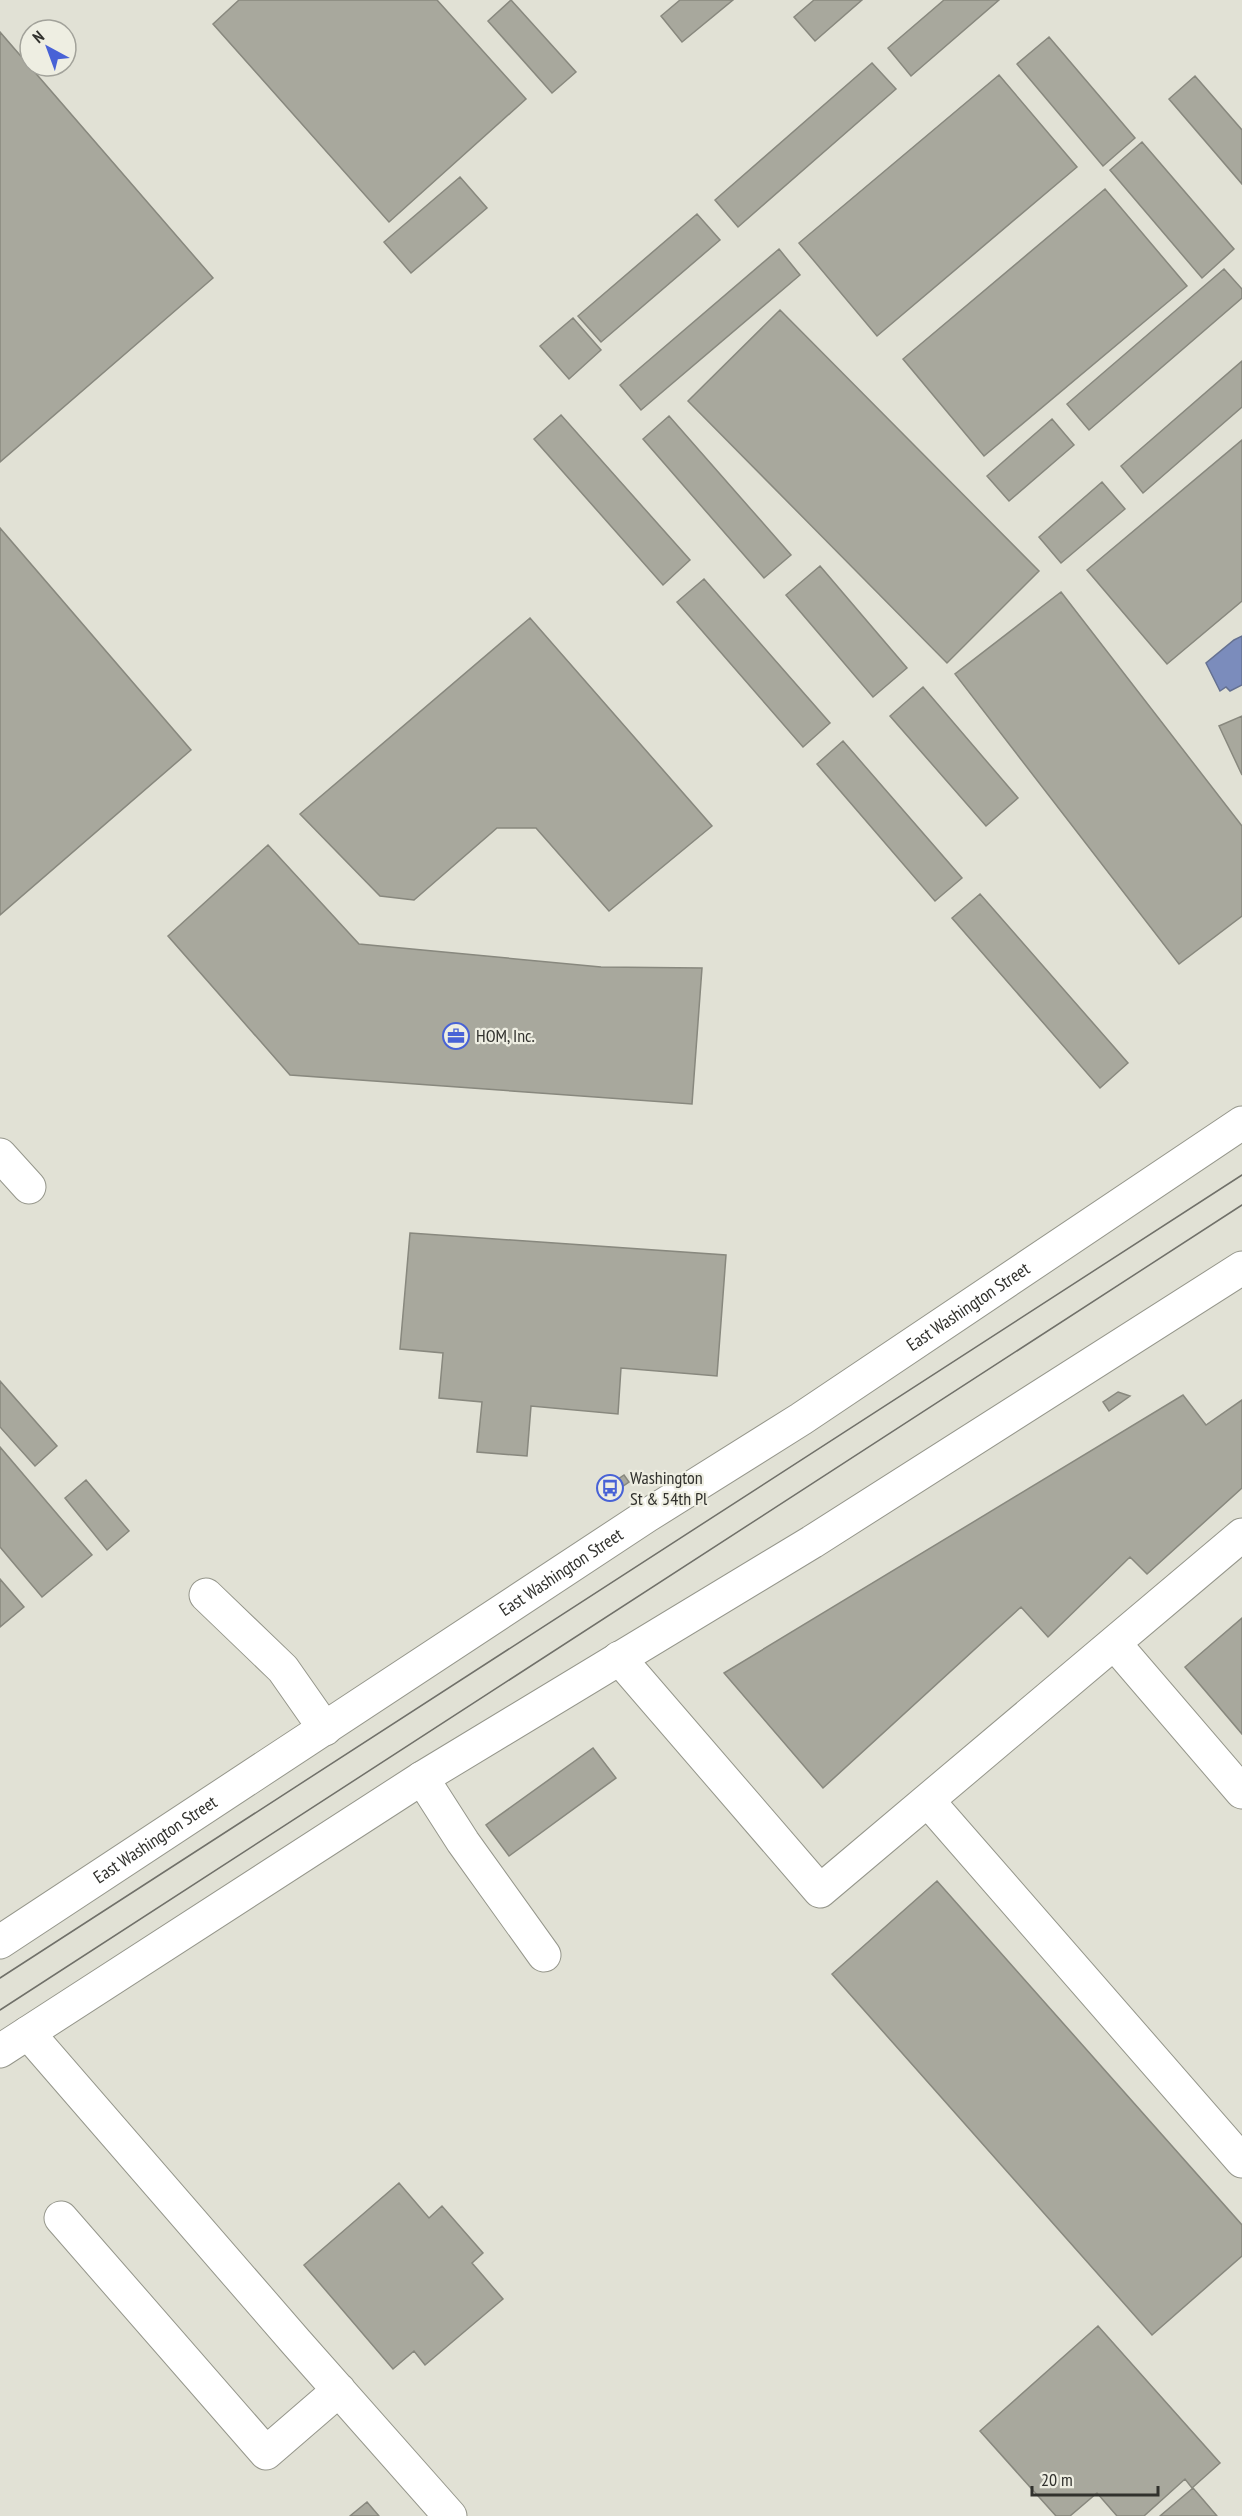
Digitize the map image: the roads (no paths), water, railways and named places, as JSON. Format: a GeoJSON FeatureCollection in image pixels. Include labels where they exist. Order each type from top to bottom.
{"type":"FeatureCollection","features":[{"type":"Feature","properties":{"kind":"main road","name":"East Washington Street"},"geometry":{"type":"LineString","coordinates":[[0,1942],[648,1515],[801,1419],[1242,1123]]}},
{"type":"Feature","properties":{"kind":"main road"},"geometry":{"type":"LineString","coordinates":[[0,1155],[29,1187]]}},
{"type":"Feature","properties":{"kind":"main road"},"geometry":{"type":"LineString","coordinates":[[0,2051],[422,1778],[812,1542],[1242,1268]]}},
{"type":"Feature","properties":{"kind":"main road"},"geometry":{"type":"LineString","coordinates":[[619,1658],[820,1891],[1242,1535]]}},
{"type":"Feature","properties":{"kind":"main road"},"geometry":{"type":"LineString","coordinates":[[206,1595],[284,1669],[325,1729]]}},
{"type":"Feature","properties":{"kind":"main road"},"geometry":{"type":"LineString","coordinates":[[1114,1643],[1242,1792]]}},
{"type":"Feature","properties":{"kind":"main road"},"geometry":{"type":"LineString","coordinates":[[422,1778],[463,1842],[544,1955]]}},
{"type":"Feature","properties":{"kind":"main road"},"geometry":{"type":"LineString","coordinates":[[928,1801],[1242,2161]]}},
{"type":"Feature","properties":{"kind":"main road"},"geometry":{"type":"LineString","coordinates":[[28,2032],[450,2516]]}},
{"type":"Feature","properties":{"kind":"main road"},"geometry":{"type":"LineString","coordinates":[[61,2218],[266,2453],[339,2390]]}},
{"type":"Feature","properties":{"kind":"water"},"geometry":{"type":"Polygon","coordinates":[[[1242,636],[1242,685],[1230,691],[1226,687],[1220,691],[1206,663],[1242,636]]]}},
{"type":"Feature","properties":{"kind":"tram line"},"geometry":{"type":"LineString","coordinates":[[0,1978],[1242,1175]]}},
{"type":"Feature","properties":{"kind":"tram line"},"geometry":{"type":"LineString","coordinates":[[0,2010],[1242,1205]]}},
{"type":"Feature","properties":{"kind":"place","name":"HOM, Inc."},"geometry":{"type":"Point","coordinates":[456,1036]}},
{"type":"Feature","properties":{"kind":"place","name":"Washington St & 54th Pl"},"geometry":{"type":"Point","coordinates":[610,1488]}}]}
